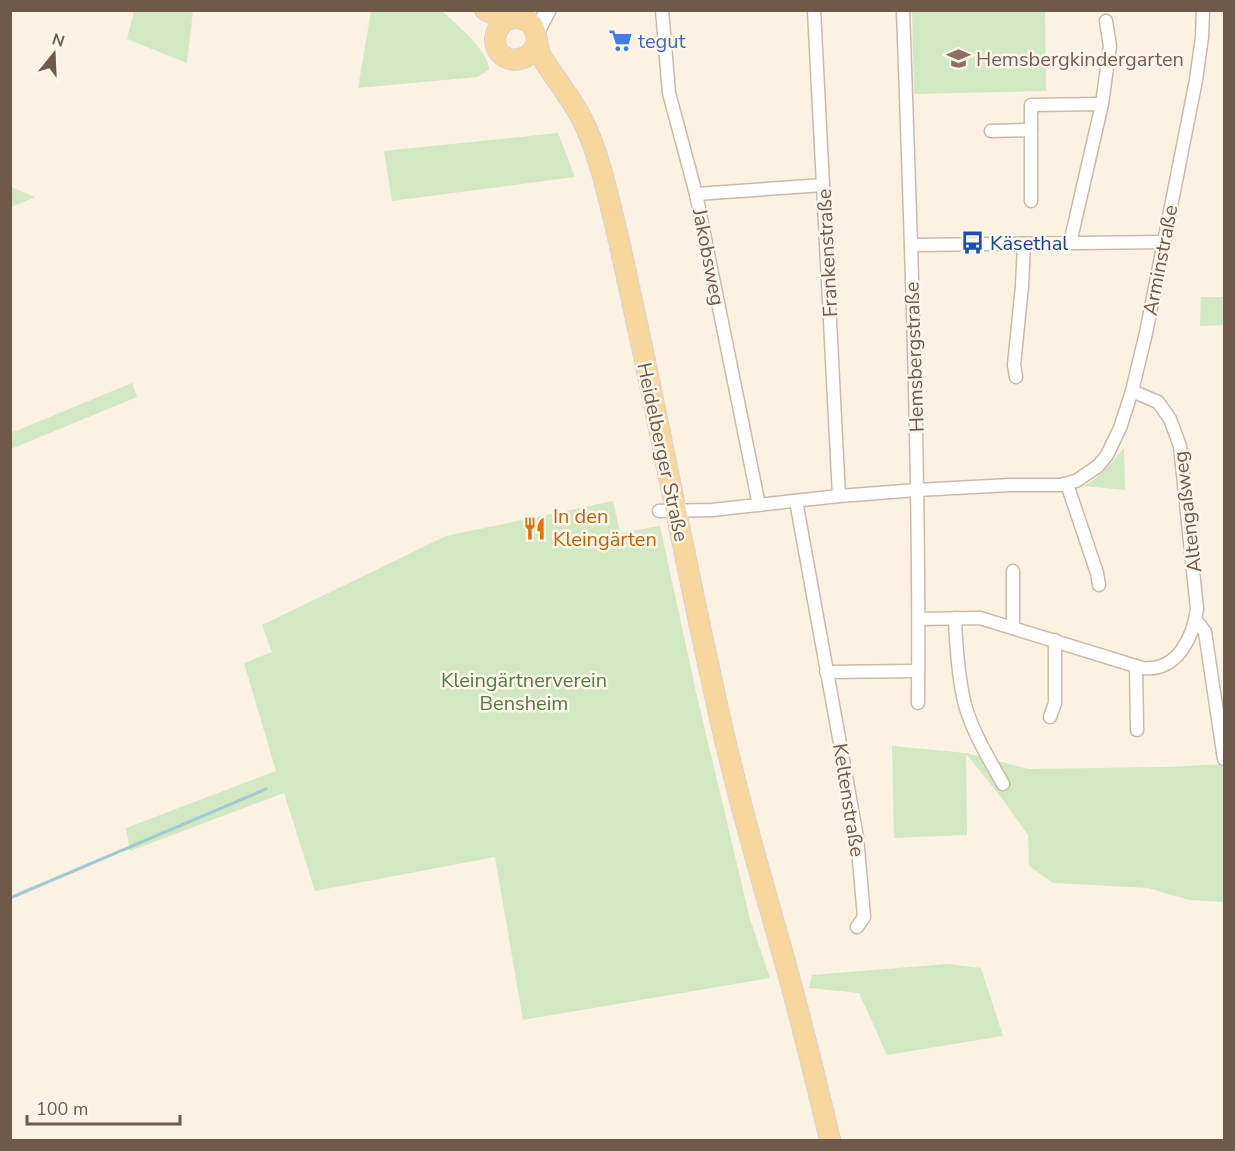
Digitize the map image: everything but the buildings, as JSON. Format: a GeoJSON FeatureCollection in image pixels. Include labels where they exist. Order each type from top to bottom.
{"type":"FeatureCollection","features":[{"type":"Feature","properties":{"kind":"main road","name":"Heidelberger Straße"},"geometry":{"type":"LineString","coordinates":[[596,158],[561,99],[538,69],[524,58],[513,60],[501,54],[495,42],[506,17],[532,24],[540,54],[568,94],[590,134],[615,225],[667,510],[830,1140]]}},
{"type":"Feature","properties":{"kind":"main road"},"geometry":{"type":"LineString","coordinates":[[524,58],[532,53],[537,37]]}},
{"type":"Feature","properties":{"kind":"street"},"geometry":{"type":"LineString","coordinates":[[537,37],[548,10]]}},
{"type":"Feature","properties":{"kind":"street","name":"Jakobsweg"},"geometry":{"type":"LineString","coordinates":[[663,10],[669,93],[696,194],[759,505]]}},
{"type":"Feature","properties":{"kind":"street","name":"Frankenstraße"},"geometry":{"type":"LineString","coordinates":[[814,10],[839,496]]}},
{"type":"Feature","properties":{"kind":"street","name":"Hemsbergstraße"},"geometry":{"type":"LineString","coordinates":[[903,10],[917,490],[918,703]]}},
{"type":"Feature","properties":{"kind":"street","name":"Arminstraße"},"geometry":{"type":"LineString","coordinates":[[667,510],[712,510],[917,490],[1067,484],[1098,466],[1107,455],[1120,428],[1132,392],[1196,80],[1203,10]]}},
{"type":"Feature","properties":{"kind":"street"},"geometry":{"type":"LineString","coordinates":[[1070,243],[1102,104],[1110,46],[1106,21]]}},
{"type":"Feature","properties":{"kind":"street"},"geometry":{"type":"LineString","coordinates":[[1031,201],[1031,105],[1102,104]]}},
{"type":"Feature","properties":{"kind":"street"},"geometry":{"type":"LineString","coordinates":[[991,130],[1031,130]]}},
{"type":"Feature","properties":{"kind":"street"},"geometry":{"type":"LineString","coordinates":[[696,194],[823,185]]}},
{"type":"Feature","properties":{"kind":"street"},"geometry":{"type":"LineString","coordinates":[[911,245],[1164,242]]}},
{"type":"Feature","properties":{"kind":"street"},"geometry":{"type":"LineString","coordinates":[[1016,377],[1014,365],[1024,244]]}},
{"type":"Feature","properties":{"kind":"street","name":"Altengaßweg"},"geometry":{"type":"LineString","coordinates":[[919,618],[980,618],[1147,668],[1156,667],[1176,657],[1184,648],[1196,620],[1197,597],[1180,446],[1170,418],[1158,402],[1132,392]]}},
{"type":"Feature","properties":{"kind":"street"},"geometry":{"type":"LineString","coordinates":[[1067,484],[1099,585]]}},
{"type":"Feature","properties":{"kind":"street","name":"Keltenstraße"},"geometry":{"type":"LineString","coordinates":[[796,501],[860,856],[864,917],[857,927]]}},
{"type":"Feature","properties":{"kind":"street"},"geometry":{"type":"LineString","coordinates":[[1013,571],[1013,627]]}},
{"type":"Feature","properties":{"kind":"street"},"geometry":{"type":"LineString","coordinates":[[955,618],[956,654],[966,706],[975,732],[1003,784]]}},
{"type":"Feature","properties":{"kind":"street","name":"Altengaßweg"},"geometry":{"type":"LineString","coordinates":[[1196,620],[1204,632],[1224,759]]}},
{"type":"Feature","properties":{"kind":"street"},"geometry":{"type":"LineString","coordinates":[[1050,717],[1055,703],[1055,640]]}},
{"type":"Feature","properties":{"kind":"street"},"geometry":{"type":"LineString","coordinates":[[1136,666],[1137,730]]}},
{"type":"Feature","properties":{"kind":"street"},"geometry":{"type":"LineString","coordinates":[[826,672],[918,671]]}},
{"type":"Feature","properties":{"kind":"green space"},"geometry":{"type":"Polygon","coordinates":[[[134,11],[193,11],[187,63],[127,39],[134,11]]]}},
{"type":"Feature","properties":{"kind":"green space"},"geometry":{"type":"Polygon","coordinates":[[[371,11],[442,11],[478,47],[488,63],[489,70],[477,77],[358,88],[371,11]]]}},
{"type":"Feature","properties":{"kind":"green space"},"geometry":{"type":"Polygon","coordinates":[[[912,11],[1045,11],[1046,91],[914,94],[912,11]]]}},
{"type":"Feature","properties":{"kind":"green space"},"geometry":{"type":"Polygon","coordinates":[[[558,133],[575,177],[392,201],[384,151],[558,133]]]}},
{"type":"Feature","properties":{"kind":"green space"},"geometry":{"type":"Polygon","coordinates":[[[11,187],[35,197],[11,207],[11,187]]]}},
{"type":"Feature","properties":{"kind":"green space"},"geometry":{"type":"Polygon","coordinates":[[[1201,297],[1224,297],[1224,325],[1200,326],[1201,297]]]}},
{"type":"Feature","properties":{"kind":"green space"},"geometry":{"type":"Polygon","coordinates":[[[132,383],[137,397],[11,449],[11,433],[132,383]]]}},
{"type":"Feature","properties":{"kind":"green space"},"geometry":{"type":"Polygon","coordinates":[[[1124,448],[1125,490],[1084,486],[1101,474],[1124,448]]]}},
{"type":"Feature","properties":{"kind":"green space","name":"Kleingärtnerverein Bensheim"},"geometry":{"type":"Polygon","coordinates":[[[613,501],[620,533],[660,526],[696,692],[750,919],[770,978],[523,1020],[495,857],[315,891],[284,793],[130,851],[126,828],[276,771],[244,663],[272,652],[262,625],[446,536],[613,501]]]}},
{"type":"Feature","properties":{"kind":"green space"},"geometry":{"type":"Polygon","coordinates":[[[892,746],[966,753],[1029,769],[1224,764],[1224,902],[1189,900],[1148,888],[1053,883],[1029,866],[1028,835],[966,754],[967,835],[894,838],[892,746]]]}},
{"type":"Feature","properties":{"kind":"green space"},"geometry":{"type":"Polygon","coordinates":[[[947,964],[981,968],[1003,1036],[887,1055],[859,993],[809,988],[812,975],[947,964]]]}},
{"type":"Feature","properties":{"kind":"waterway"},"geometry":{"type":"LineString","coordinates":[[10,898],[266,789]]}},
{"type":"Feature","properties":{"kind":"place","name":"tegut"},"geometry":{"type":"Point","coordinates":[620,41]}},
{"type":"Feature","properties":{"kind":"place","name":"Hemsbergkindergarten"},"geometry":{"type":"Point","coordinates":[958,59]}},
{"type":"Feature","properties":{"kind":"place","name":"Käsethal"},"geometry":{"type":"Point","coordinates":[972,243]}},
{"type":"Feature","properties":{"kind":"place","name":"In den Kleingärten"},"geometry":{"type":"Point","coordinates":[535,528]}}]}
